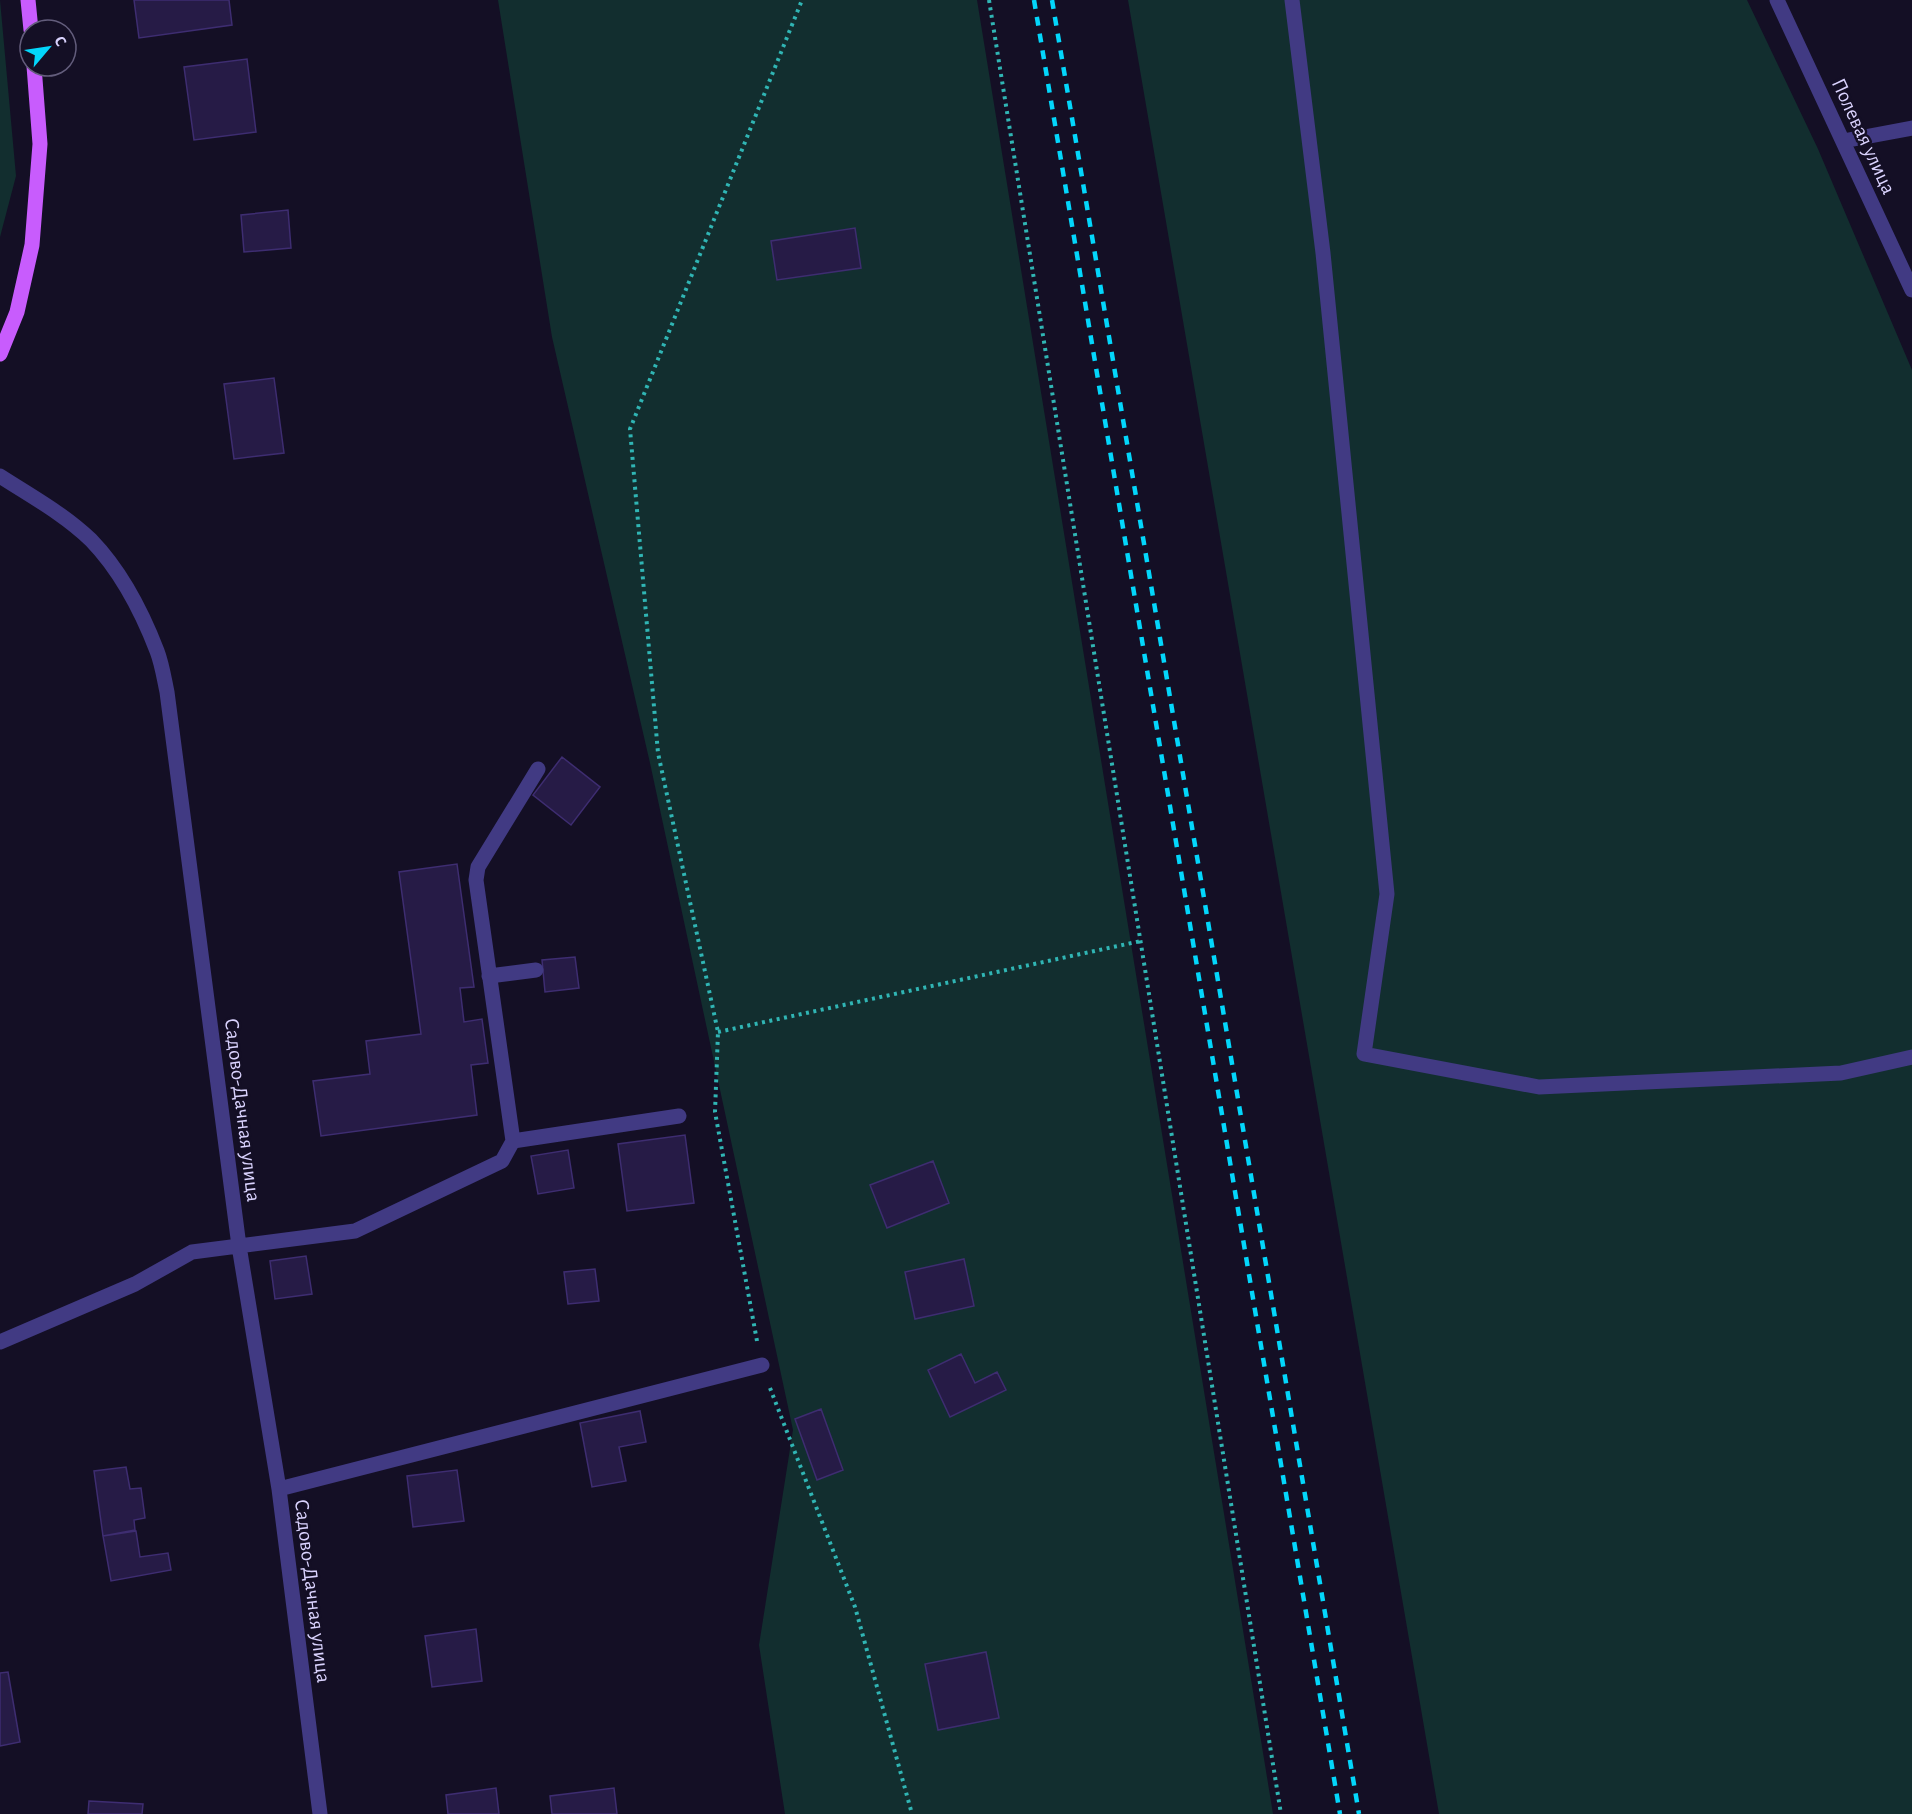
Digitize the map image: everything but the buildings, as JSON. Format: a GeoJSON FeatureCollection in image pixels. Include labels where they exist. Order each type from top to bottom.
{"type":"FeatureCollection","features":[{"type":"Feature","properties":{"kind":"main road"},"geometry":{"type":"LineString","coordinates":[[28,0],[30,18]]}},
{"type":"Feature","properties":{"kind":"main road"},"geometry":{"type":"LineString","coordinates":[[0,354],[17,312],[32,245],[39,144],[35,78]]}},
{"type":"Feature","properties":{"kind":"street"},"geometry":{"type":"LineString","coordinates":[[1292,0],[1323,253],[1387,894],[1364,1054],[1539,1087],[1841,1073],[1912,1058]]}},
{"type":"Feature","properties":{"kind":"street","name":"Полевая улица"},"geometry":{"type":"LineString","coordinates":[[1777,0],[1912,290]]}},
{"type":"Feature","properties":{"kind":"street"},"geometry":{"type":"LineString","coordinates":[[1843,141],[1912,128]]}},
{"type":"Feature","properties":{"kind":"street","name":"Садово-Дачная улица"},"geometry":{"type":"LineString","coordinates":[[0,476],[38,499],[91,541],[122,582],[137,607],[158,653],[169,703],[239,1246],[279,1489],[320,1814]]}},
{"type":"Feature","properties":{"kind":"street"},"geometry":{"type":"LineString","coordinates":[[0,1342],[135,1284],[192,1252],[355,1231],[502,1161],[513,1141],[476,880],[478,867],[538,769]]}},
{"type":"Feature","properties":{"kind":"street"},"geometry":{"type":"LineString","coordinates":[[489,976],[536,970]]}},
{"type":"Feature","properties":{"kind":"street"},"geometry":{"type":"LineString","coordinates":[[513,1141],[679,1116]]}},
{"type":"Feature","properties":{"kind":"street"},"geometry":{"type":"LineString","coordinates":[[279,1489],[762,1365]]}},
{"type":"Feature","properties":{"kind":"path"},"geometry":{"type":"LineString","coordinates":[[802,0],[630,429],[658,753],[718,1032],[715,1112],[762,1365],[855,1607],[912,1814]]}},
{"type":"Feature","properties":{"kind":"path"},"geometry":{"type":"LineString","coordinates":[[989,0],[1281,1814]]}},
{"type":"Feature","properties":{"kind":"path"},"geometry":{"type":"LineString","coordinates":[[718,1032],[1141,941]]}},
{"type":"Feature","properties":{"kind":"green space"},"geometry":{"type":"Polygon","coordinates":[[[0,0],[16,176],[0,237],[0,0]]]}},
{"type":"Feature","properties":{"kind":"green space"},"geometry":{"type":"Polygon","coordinates":[[[498,0],[977,0],[1273,1814],[785,1814],[759,1645],[793,1430],[650,763],[552,337],[498,0]]]}},
{"type":"Feature","properties":{"kind":"green space"},"geometry":{"type":"Polygon","coordinates":[[[1128,0],[1747,0],[1818,149],[1912,370],[1912,1814],[1439,1814],[1128,0]]]}},
{"type":"Feature","properties":{"kind":"railway"},"geometry":{"type":"LineString","coordinates":[[1034,0],[1340,1814]]}},
{"type":"Feature","properties":{"kind":"railway"},"geometry":{"type":"LineString","coordinates":[[1052,0],[1359,1814]]}}]}
